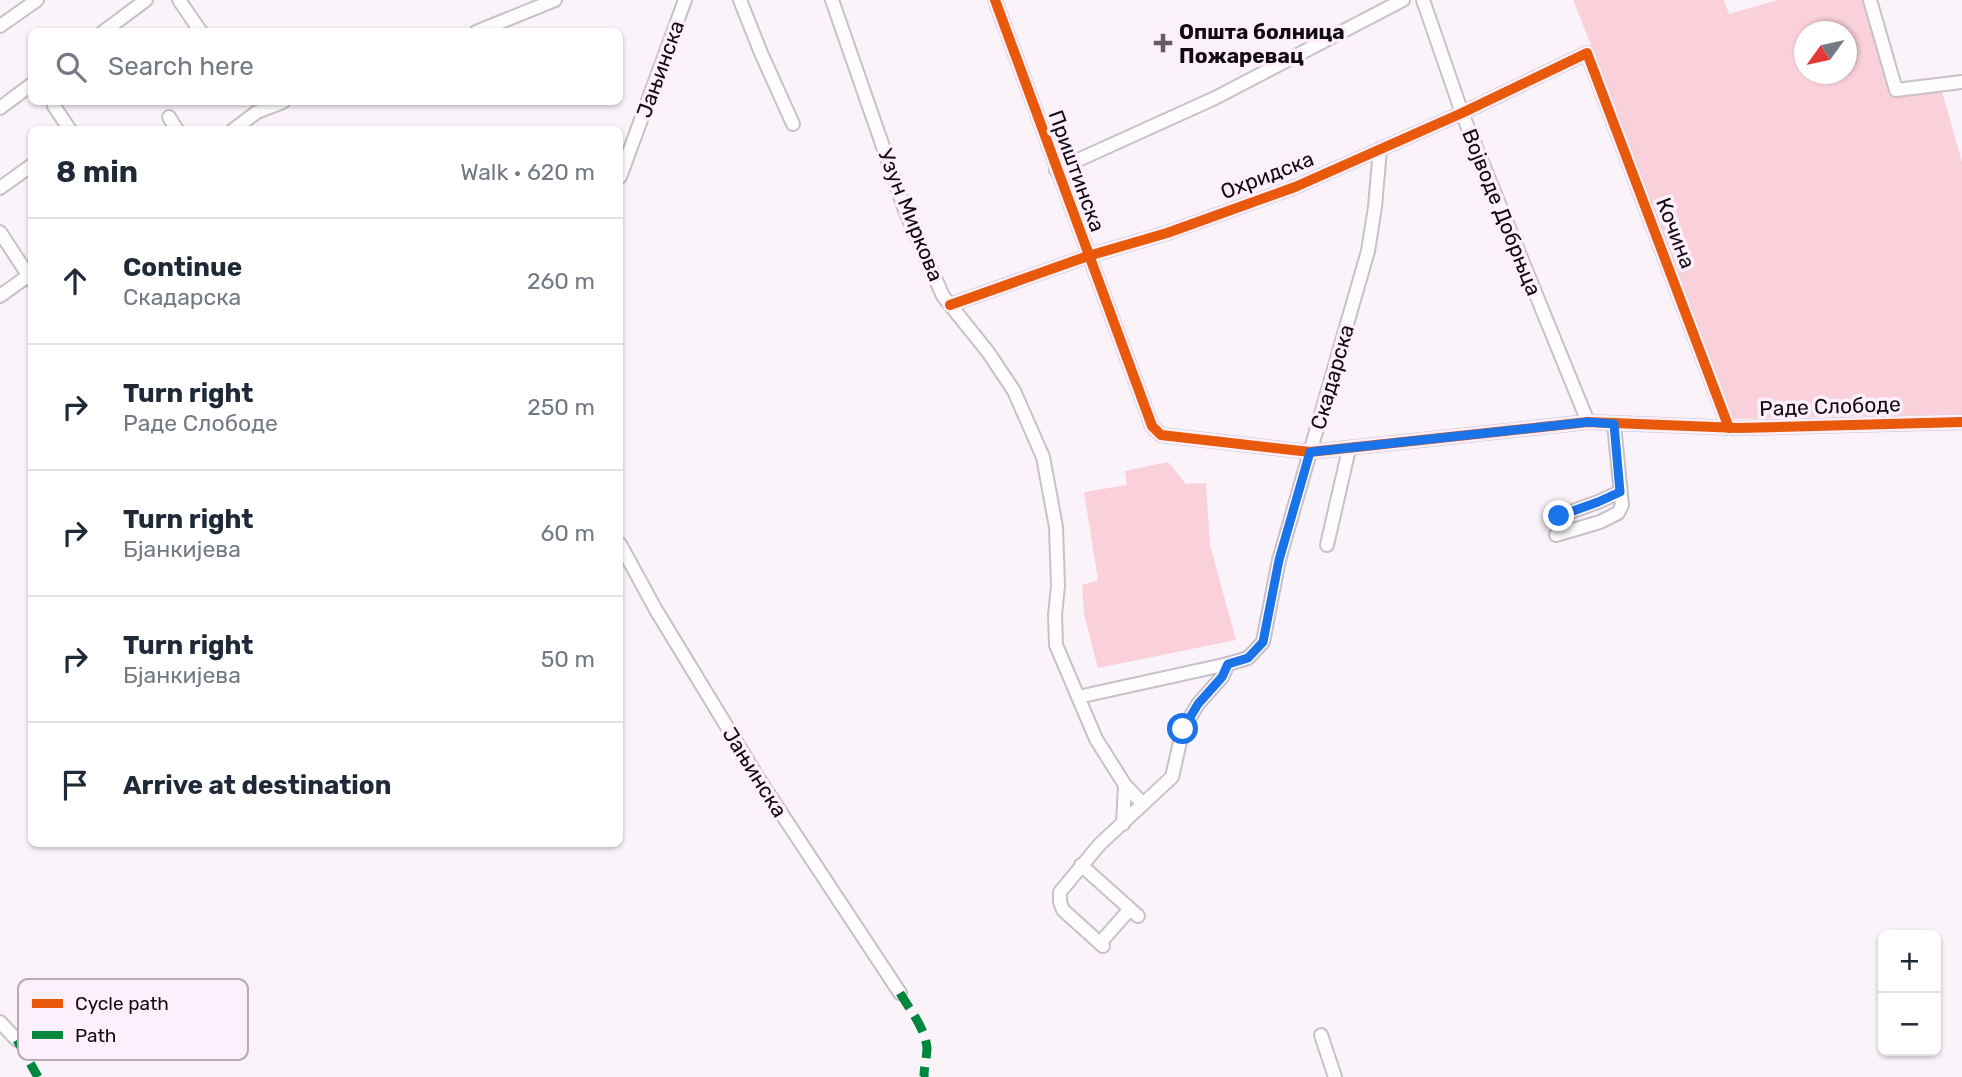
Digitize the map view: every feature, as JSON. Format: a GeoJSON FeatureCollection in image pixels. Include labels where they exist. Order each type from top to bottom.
{"type":"FeatureCollection","features":[{"type":"Feature","properties":{"kind":"street"},"geometry":{"type":"LineString","coordinates":[[0,26],[37,0]]}},
{"type":"Feature","properties":{"kind":"street"},"geometry":{"type":"LineString","coordinates":[[108,28],[146,0]]}},
{"type":"Feature","properties":{"kind":"street"},"geometry":{"type":"LineString","coordinates":[[179,0],[198,28]]}},
{"type":"Feature","properties":{"kind":"street"},"geometry":{"type":"LineString","coordinates":[[486,28],[555,0]]}},
{"type":"Feature","properties":{"kind":"street","name":"Јањинска"},"geometry":{"type":"LineString","coordinates":[[623,169],[685,0]]}},
{"type":"Feature","properties":{"kind":"street"},"geometry":{"type":"LineString","coordinates":[[740,0],[793,124]]}},
{"type":"Feature","properties":{"kind":"street","name":"Узун Миркова"},"geometry":{"type":"LineString","coordinates":[[832,0],[905,210],[950,305],[988,352],[1014,391],[1043,457],[1056,527],[1056,645],[1096,739],[1125,785],[1143,804]]}},
{"type":"Feature","properties":{"kind":"street","name":"Приштинска"},"geometry":{"type":"LineString","coordinates":[[995,0],[1088,256],[1156,432]]}},
{"type":"Feature","properties":{"kind":"street"},"geometry":{"type":"LineString","coordinates":[[1056,170],[1215,98],[1403,0]]}},
{"type":"Feature","properties":{"kind":"street","name":"Војводе Добрњца"},"geometry":{"type":"LineString","coordinates":[[1423,0],[1462,113],[1588,422]]}},
{"type":"Feature","properties":{"kind":"street"},"geometry":{"type":"LineString","coordinates":[[1870,0],[1896,90],[1962,82]]}},
{"type":"Feature","properties":{"kind":"street","name":"Охридска"},"geometry":{"type":"LineString","coordinates":[[950,305],[1088,256],[1167,233],[1295,187],[1462,113],[1587,53]]}},
{"type":"Feature","properties":{"kind":"street","name":"Кочина"},"geometry":{"type":"LineString","coordinates":[[1587,53],[1729,428]]}},
{"type":"Feature","properties":{"kind":"street"},"geometry":{"type":"LineString","coordinates":[[0,108],[28,88]]}},
{"type":"Feature","properties":{"kind":"street"},"geometry":{"type":"LineString","coordinates":[[54,106],[67,126]]}},
{"type":"Feature","properties":{"kind":"street"},"geometry":{"type":"LineString","coordinates":[[237,126],[254,107]]}},
{"type":"Feature","properties":{"kind":"street"},"geometry":{"type":"LineString","coordinates":[[169,117],[175,126]]}},
{"type":"Feature","properties":{"kind":"street","name":"Скадарска"},"geometry":{"type":"LineString","coordinates":[[1081,865],[1134,913],[1102,945],[1063,910],[1060,892],[1081,865],[1172,777],[1186,722],[1198,704],[1222,677],[1228,664],[1248,658],[1263,642],[1279,560],[1368,251],[1376,207],[1380,149]]}},
{"type":"Feature","properties":{"kind":"street"},"geometry":{"type":"LineString","coordinates":[[0,188],[28,168]]}},
{"type":"Feature","properties":{"kind":"street"},"geometry":{"type":"LineString","coordinates":[[2,240],[28,273]]}},
{"type":"Feature","properties":{"kind":"street"},"geometry":{"type":"LineString","coordinates":[[0,296],[28,277]]}},
{"type":"Feature","properties":{"kind":"street","name":"Раде Слободе"},"geometry":{"type":"LineString","coordinates":[[1156,432],[1161,435],[1310,452],[1588,422],[1729,428],[1962,422]]}},
{"type":"Feature","properties":{"kind":"street"},"geometry":{"type":"LineString","coordinates":[[1556,535],[1600,522],[1618,513],[1622,505],[1614,424]]}},
{"type":"Feature","properties":{"kind":"street"},"geometry":{"type":"LineString","coordinates":[[1327,545],[1340,500],[1349,449]]}},
{"type":"Feature","properties":{"kind":"street"},"geometry":{"type":"LineString","coordinates":[[1559,516],[1620,492]]}},
{"type":"Feature","properties":{"kind":"street","name":"Јањинска"},"geometry":{"type":"LineString","coordinates":[[623,550],[656,610],[760,781],[900,993]]}},
{"type":"Feature","properties":{"kind":"street"},"geometry":{"type":"LineString","coordinates":[[1078,697],[1228,664]]}},
{"type":"Feature","properties":{"kind":"street"},"geometry":{"type":"LineString","coordinates":[[1122,825],[1125,785]]}},
{"type":"Feature","properties":{"kind":"street"},"geometry":{"type":"LineString","coordinates":[[0,1022],[17,1040]]}},
{"type":"Feature","properties":{"kind":"street"},"geometry":{"type":"LineString","coordinates":[[1321,1035],[1335,1077]]}},
{"type":"Feature","properties":{"kind":"shaded area"},"geometry":{"type":"Polygon","coordinates":[[[1573,0],[1724,0],[1729,14],[1778,0],[1866,0],[1895,94],[1941,88],[1962,162],[1962,414],[1734,419],[1602,85],[1591,45],[1573,0]]]}},
{"type":"Feature","properties":{"kind":"shaded area"},"geometry":{"type":"Polygon","coordinates":[[[1168,462],[1186,484],[1206,483],[1210,545],[1236,640],[1098,668],[1084,614],[1082,585],[1098,580],[1084,492],[1127,485],[1125,471],[1168,462]]]}},
{"type":"Feature","properties":{"kind":"marked path"},"geometry":{"type":"LineString","coordinates":[[900,993],[926,1041],[924,1076],[921,1077]]}},
{"type":"Feature","properties":{"kind":"marked path"},"geometry":{"type":"LineString","coordinates":[[28,1060],[38,1077]]}},
{"type":"Feature","properties":{"kind":"cycle path"},"geometry":{"type":"LineString","coordinates":[[995,0],[1152,426],[1161,435],[1310,452],[1588,422],[1739,428],[1962,422]]}},
{"type":"Feature","properties":{"kind":"cycle path"},"geometry":{"type":"LineString","coordinates":[[950,305],[1088,256],[1167,233],[1295,187],[1462,113],[1587,53],[1729,428]]}},
{"type":"Feature","properties":{"kind":"place","name":"Општа болница Пожаревац"},"geometry":{"type":"Point","coordinates":[1163,43]}},
{"type":"Feature","properties":{"kind":"route"},"geometry":{"type":"LineString","coordinates":[[1183,729],[1198,704],[1222,677],[1228,664],[1248,658],[1263,642],[1279,560],[1310,452],[1588,422],[1614,424],[1620,492],[1559,516]]}}]}
